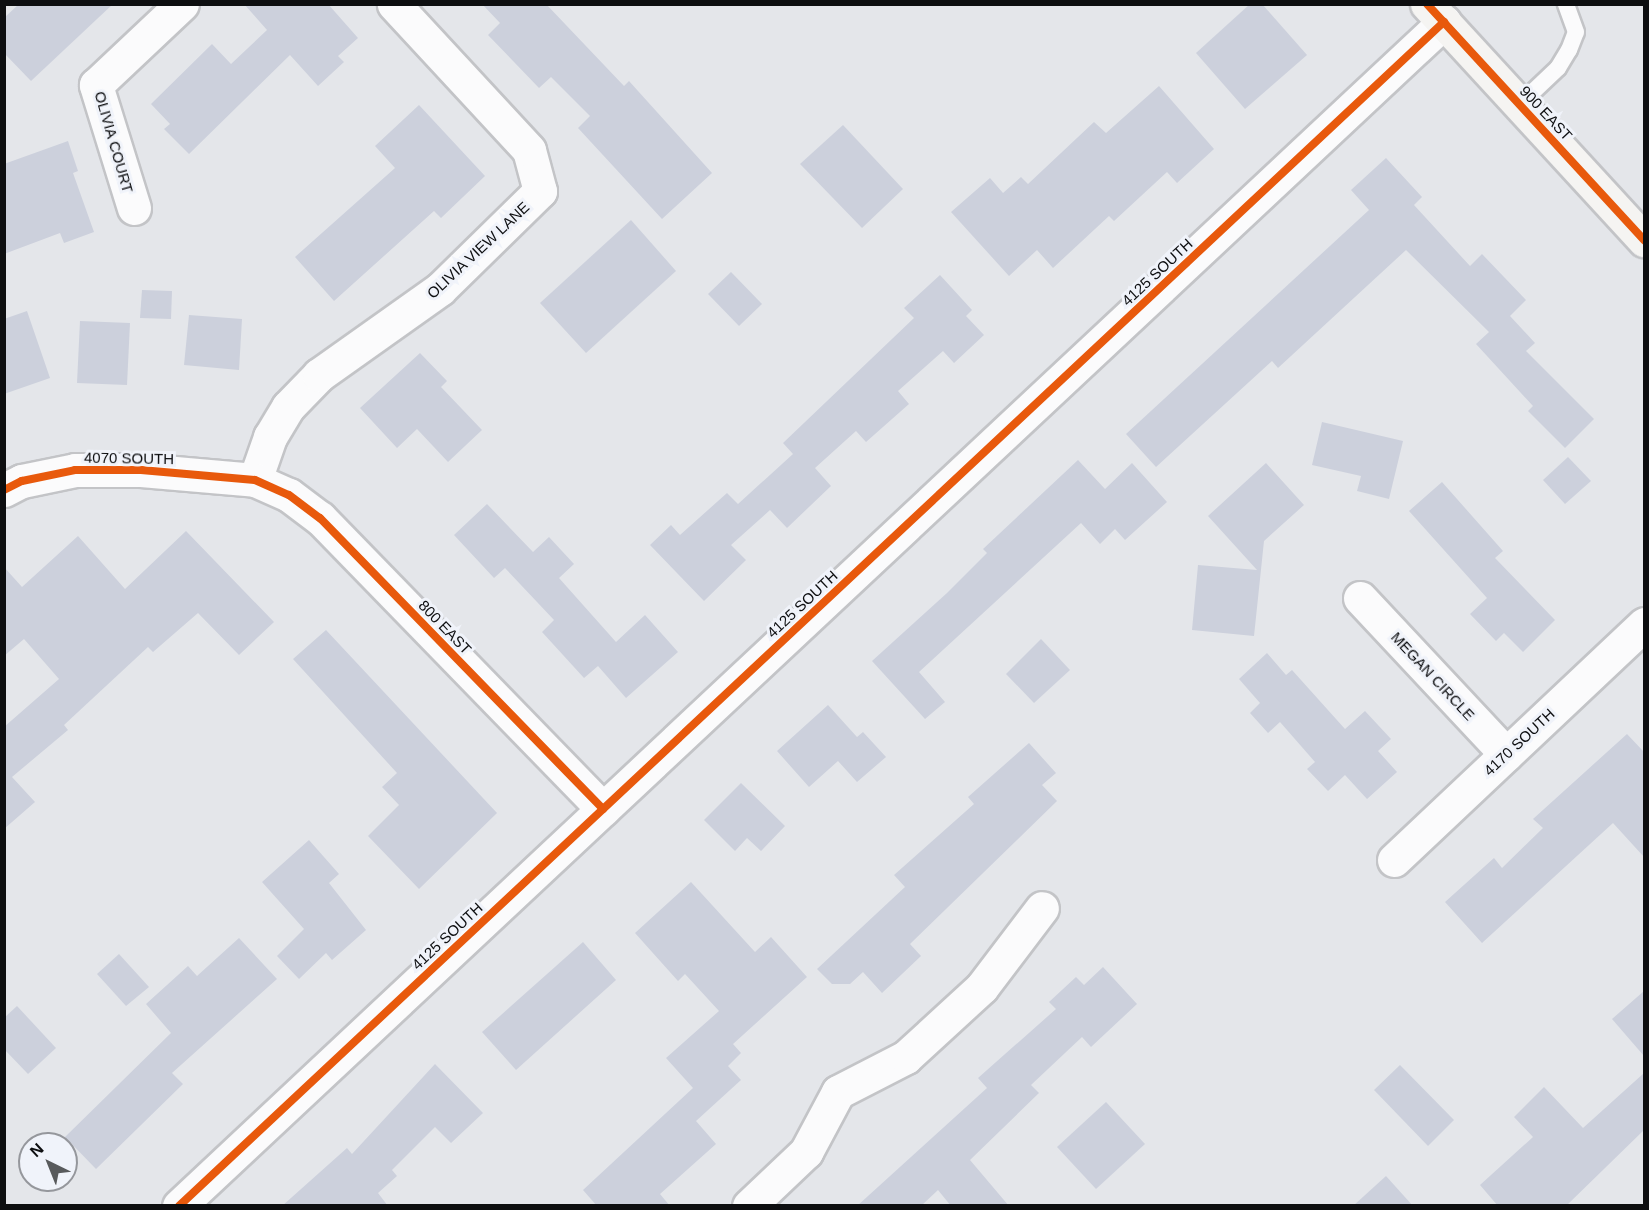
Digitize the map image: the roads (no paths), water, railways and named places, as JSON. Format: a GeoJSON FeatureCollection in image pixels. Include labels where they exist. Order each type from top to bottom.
{"type":"FeatureCollection","features":[{"type":"Feature","properties":{"kind":"main road","name":"900 EAST"},"geometry":{"type":"LineString","coordinates":[[1436,13],[1644,240]]}},
{"type":"Feature","properties":{"kind":"street","name":"OLIVIA COURT"},"geometry":{"type":"LineString","coordinates":[[134,208],[96,85],[183,4]]}},
{"type":"Feature","properties":{"kind":"street","name":"OLIVIA VIEW LANE"},"geometry":{"type":"LineString","coordinates":[[255,480],[270,437],[288,407],[319,375],[440,289],[540,191],[529,150],[393,4]]}},
{"type":"Feature","properties":{"kind":"street","name":"4125 SOUTH"},"geometry":{"type":"LineString","coordinates":[[179,1206],[603,809],[1436,13]]}},
{"type":"Feature","properties":{"kind":"street","name":"4070 SOUTH"},"geometry":{"type":"LineString","coordinates":[[4,490],[22,481],[75,470],[255,480]]}},
{"type":"Feature","properties":{"kind":"street","name":"800 EAST"},"geometry":{"type":"LineString","coordinates":[[255,480],[289,495],[320,518],[603,809]]}},
{"type":"Feature","properties":{"kind":"street","name":"MEGAN CIRCLE"},"geometry":{"type":"LineString","coordinates":[[1359,598],[1506,754]]}},
{"type":"Feature","properties":{"kind":"street","name":"4170 SOUTH"},"geometry":{"type":"LineString","coordinates":[[1394,860],[1644,624]]}},
{"type":"Feature","properties":{"kind":"street"},"geometry":{"type":"LineString","coordinates":[[749,1206],[806,1152],[837,1092],[906,1057],[982,987],[1042,908]]}},
{"type":"Feature","properties":{"kind":"lane"},"geometry":{"type":"LineString","coordinates":[[1520,104],[1558,68],[1569,50],[1576,32],[1566,4]]}}]}
